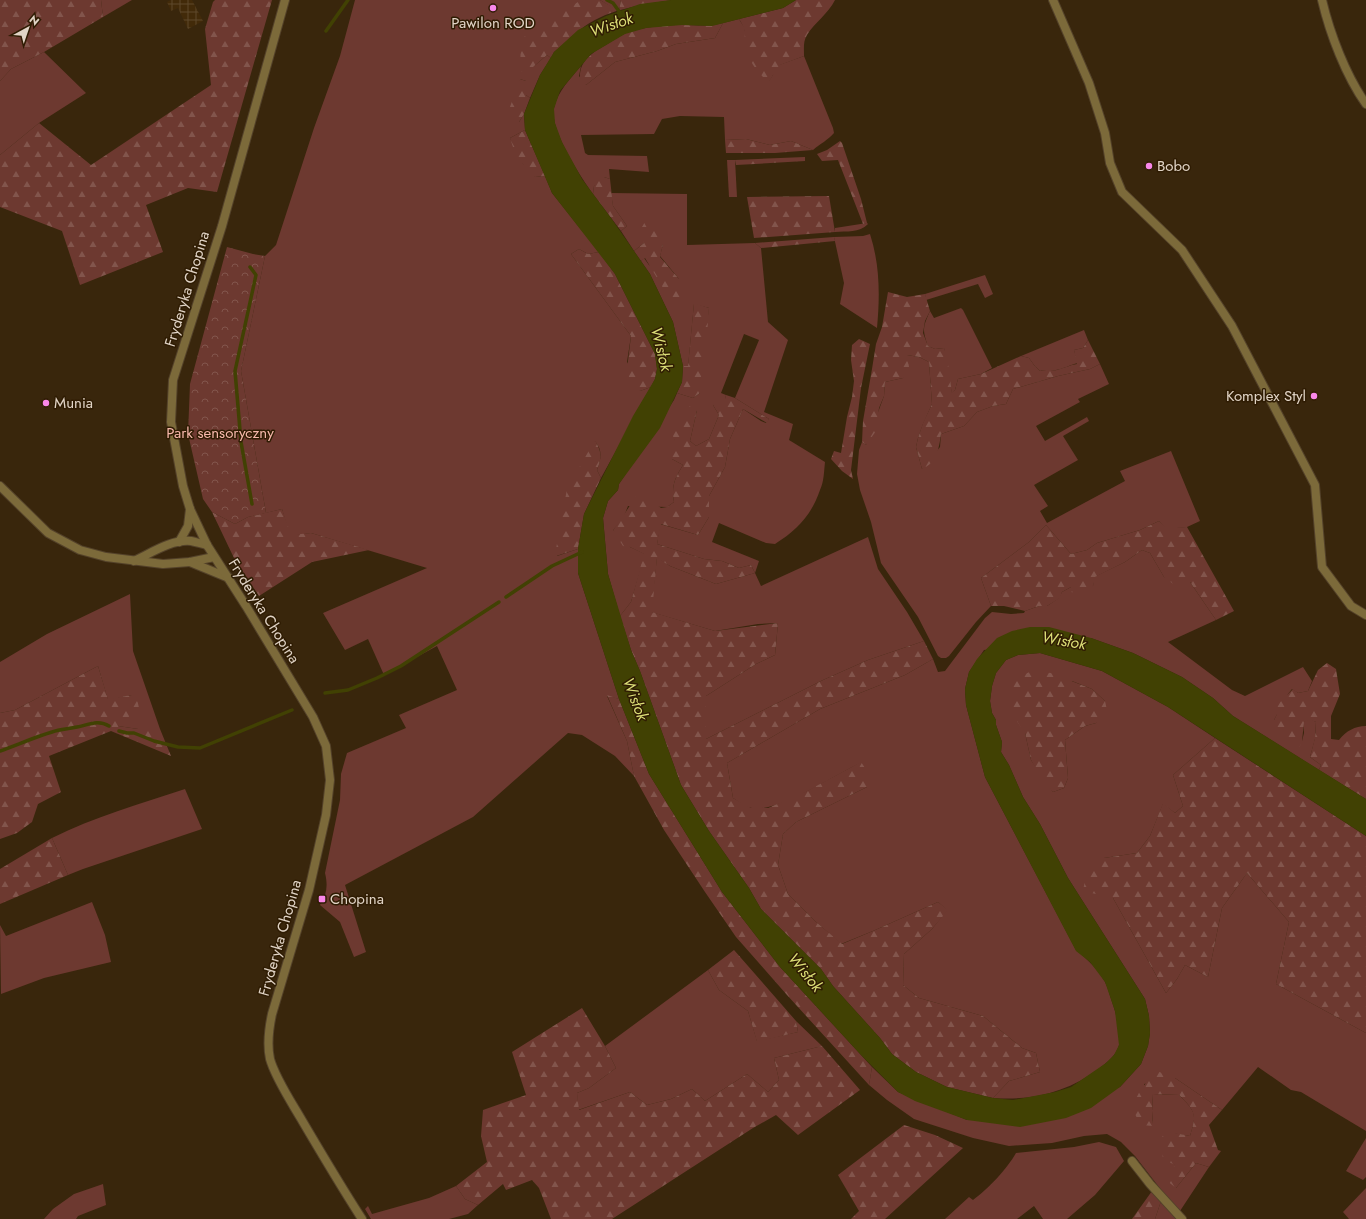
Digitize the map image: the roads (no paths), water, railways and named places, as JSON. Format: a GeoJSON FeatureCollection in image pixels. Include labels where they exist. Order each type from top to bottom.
{"type":"FeatureCollection","features":[{"type":"Feature","properties":{"kind":"street","name":"Fryderyka Chopina"},"geometry":{"type":"LineString","coordinates":[[285,0],[222,226],[173,380],[171,422],[183,486],[190,509],[207,545],[229,578],[313,717],[326,746],[330,780],[326,815],[309,890],[272,1014],[269,1033],[270,1059],[280,1082],[294,1107],[330,1169],[362,1219]]}},
{"type":"Feature","properties":{"kind":"street"},"geometry":{"type":"LineString","coordinates":[[1053,0],[1089,83],[1105,133],[1110,163],[1122,192],[1182,250],[1233,329],[1315,484],[1322,567],[1351,606],[1366,615]]}},
{"type":"Feature","properties":{"kind":"street"},"geometry":{"type":"LineString","coordinates":[[1322,0],[1334,41],[1358,93],[1366,104]]}},
{"type":"Feature","properties":{"kind":"street"},"geometry":{"type":"LineString","coordinates":[[0,486],[48,533],[80,550],[106,557],[163,564],[190,562],[214,557]]}},
{"type":"Feature","properties":{"kind":"street"},"geometry":{"type":"LineString","coordinates":[[179,542],[188,526],[190,509]]}},
{"type":"Feature","properties":{"kind":"street"},"geometry":{"type":"LineString","coordinates":[[133,561],[163,547],[179,542],[191,541],[207,545]]}},
{"type":"Feature","properties":{"kind":"street"},"geometry":{"type":"LineString","coordinates":[[190,562],[229,578]]}},
{"type":"Feature","properties":{"kind":"street"},"geometry":{"type":"LineString","coordinates":[[1132,1161],[1150,1184],[1182,1219]]}},
{"type":"Feature","properties":{"kind":"water","name":"Wisłok"},"geometry":{"type":"Polygon","coordinates":[[[671,0],[796,0],[783,8],[712,26],[682,25],[646,28],[625,34],[591,54],[560,91],[554,109],[555,123],[562,142],[582,179],[650,274],[673,322],[683,366],[682,382],[660,428],[619,484],[618,490],[608,501],[603,518],[608,574],[631,650],[681,785],[709,831],[749,888],[761,909],[821,969],[833,986],[880,1038],[892,1054],[916,1072],[947,1087],[993,1098],[1013,1100],[1055,1092],[1071,1087],[1106,1063],[1114,1055],[1119,1045],[1115,1011],[1105,982],[1090,962],[1076,951],[985,777],[966,705],[965,689],[969,672],[977,659],[997,638],[1012,631],[1030,627],[1049,627],[1091,638],[1133,653],[1182,677],[1213,698],[1233,716],[1366,799],[1366,836],[1168,707],[1102,671],[1040,653],[1018,655],[1006,660],[996,673],[990,701],[992,713],[996,720],[996,725],[1002,742],[1001,752],[1009,765],[1023,797],[1040,824],[1068,878],[1145,999],[1149,1016],[1150,1033],[1148,1046],[1141,1064],[1120,1087],[1091,1108],[1066,1118],[1020,1127],[967,1120],[915,1101],[898,1092],[861,1055],[780,967],[722,892],[649,774],[619,699],[578,573],[578,549],[584,514],[633,416],[655,379],[657,369],[655,354],[615,274],[552,193],[525,130],[524,114],[540,75],[554,52],[578,30],[606,16],[640,4],[671,0]]]}},
{"type":"Feature","properties":{"kind":"waterway"},"geometry":{"type":"LineString","coordinates":[[326,31],[348,0]]}},
{"type":"Feature","properties":{"kind":"waterway","name":"Wisłok"},"geometry":{"type":"LineString","coordinates":[[607,0],[613,3],[621,14]]}},
{"type":"Feature","properties":{"kind":"waterway"},"geometry":{"type":"LineString","coordinates":[[250,267],[256,275],[235,371],[241,442],[252,504]]}},
{"type":"Feature","properties":{"kind":"waterway"},"geometry":{"type":"LineString","coordinates":[[506,597],[552,566],[582,552]]}},
{"type":"Feature","properties":{"kind":"waterway"},"geometry":{"type":"LineString","coordinates":[[325,693],[348,690],[401,666],[499,602]]}},
{"type":"Feature","properties":{"kind":"waterway"},"geometry":{"type":"LineString","coordinates":[[119,731],[134,733],[154,741],[178,747],[200,748],[292,710]]}},
{"type":"Feature","properties":{"kind":"waterway"},"geometry":{"type":"LineString","coordinates":[[0,751],[58,730],[97,723],[109,726]]}},
{"type":"Feature","properties":{"kind":"place","name":"Pawilon ROD"},"geometry":{"type":"Point","coordinates":[493,8]}},
{"type":"Feature","properties":{"kind":"place","name":"Bobo"},"geometry":{"type":"Point","coordinates":[1149,166]}},
{"type":"Feature","properties":{"kind":"place","name":"Komplex Styl"},"geometry":{"type":"Point","coordinates":[1314,396]}},
{"type":"Feature","properties":{"kind":"place","name":"Munia"},"geometry":{"type":"Point","coordinates":[46,403]}},
{"type":"Feature","properties":{"kind":"place","name":"Chopina"},"geometry":{"type":"Point","coordinates":[322,899]}},
{"type":"Feature","properties":{"kind":"park label","name":"Park sensoryczny"},"geometry":{"type":"Point","coordinates":[220,433]}}]}
